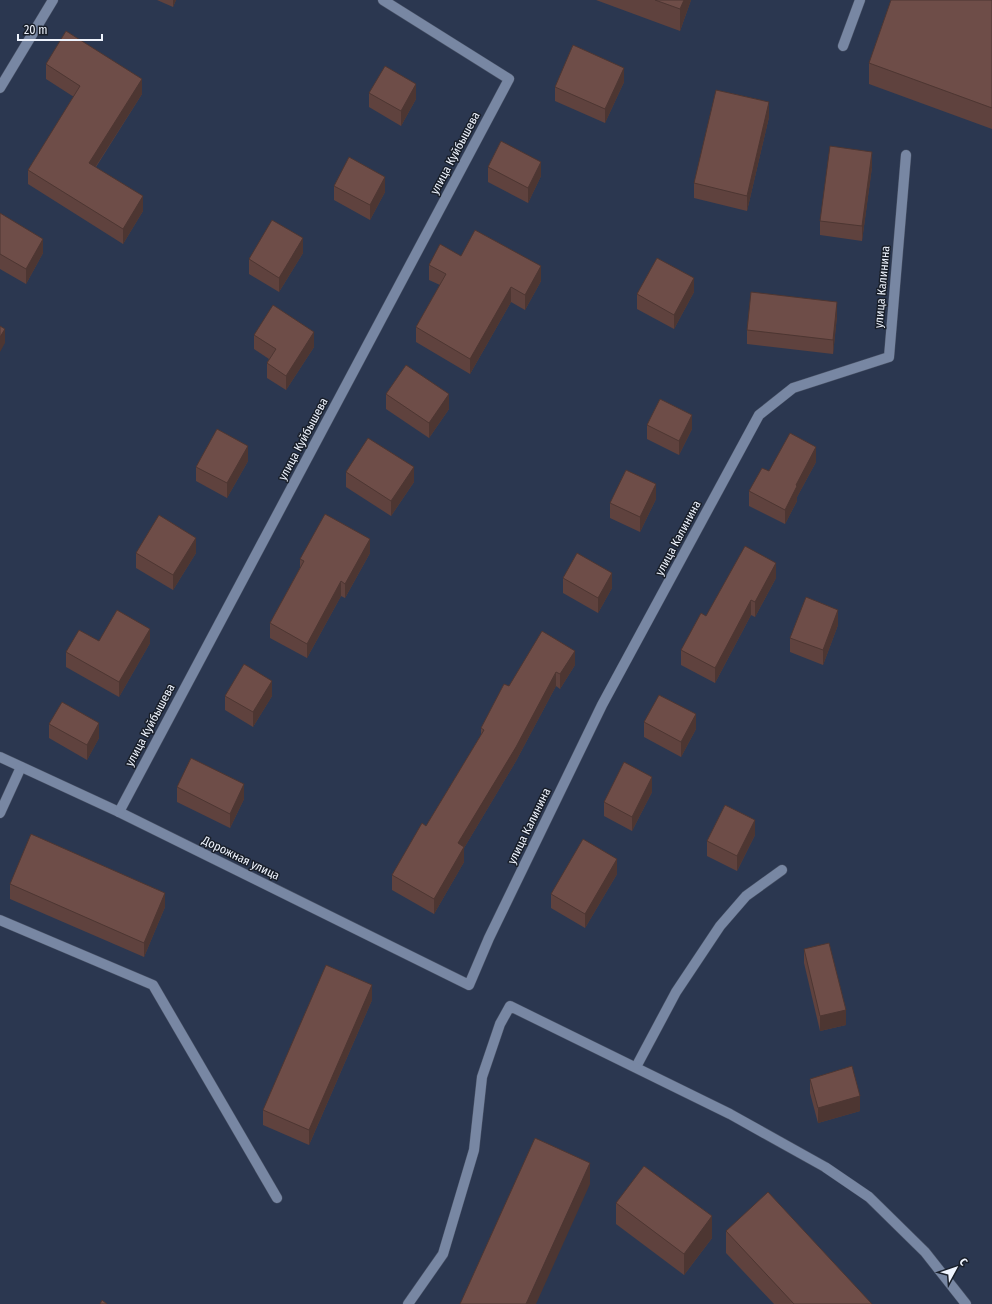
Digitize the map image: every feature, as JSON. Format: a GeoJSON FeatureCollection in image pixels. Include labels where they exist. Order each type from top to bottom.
{"type":"FeatureCollection","features":[{"type":"Feature","properties":{"kind":"street"},"geometry":{"type":"LineString","coordinates":[[0,88],[52,0]]}},
{"type":"Feature","properties":{"kind":"street","name":"улица Куйбышева"},"geometry":{"type":"LineString","coordinates":[[119,812],[510,79],[383,0]]}},
{"type":"Feature","properties":{"kind":"street"},"geometry":{"type":"LineString","coordinates":[[844,46],[860,0]]}},
{"type":"Feature","properties":{"kind":"street","name":"улица Калинина"},"geometry":{"type":"LineString","coordinates":[[469,985],[488,938],[602,705],[759,415],[793,388],[889,357],[906,156]]}},
{"type":"Feature","properties":{"kind":"street","name":"Дорожная улица"},"geometry":{"type":"LineString","coordinates":[[0,757],[119,812],[469,985]]}},
{"type":"Feature","properties":{"kind":"street"},"geometry":{"type":"LineString","coordinates":[[0,814],[21,767]]}},
{"type":"Feature","properties":{"kind":"street"},"geometry":{"type":"LineString","coordinates":[[636,1066],[676,992],[720,926],[746,896],[782,870]]}},
{"type":"Feature","properties":{"kind":"street"},"geometry":{"type":"LineString","coordinates":[[0,920],[153,985],[276,1198]]}},
{"type":"Feature","properties":{"kind":"street"},"geometry":{"type":"LineString","coordinates":[[408,1304],[443,1254],[474,1150],[482,1077],[500,1024],[510,1006],[636,1066],[730,1114],[825,1167],[869,1197],[925,1252],[966,1304]]}},
{"type":"Feature","properties":{"kind":"building"},"geometry":{"type":"Polygon","coordinates":[[[655,0],[684,0],[680,9],[655,0]]]}},
{"type":"Feature","properties":{"kind":"building"},"geometry":{"type":"Polygon","coordinates":[[[891,0],[992,0],[992,108],[869,63],[891,0]]]}},
{"type":"Feature","properties":{"kind":"building"},"geometry":{"type":"Polygon","coordinates":[[[66,31],[142,79],[89,163],[143,196],[123,229],[28,170],[80,86],[46,64],[66,31]]]}},
{"type":"Feature","properties":{"kind":"building"},"geometry":{"type":"Polygon","coordinates":[[[573,45],[624,68],[605,109],[555,87],[573,45]]]}},
{"type":"Feature","properties":{"kind":"building"},"geometry":{"type":"Polygon","coordinates":[[[385,66],[416,84],[401,111],[369,93],[385,66]]]}},
{"type":"Feature","properties":{"kind":"building"},"geometry":{"type":"Polygon","coordinates":[[[716,90],[769,102],[747,196],[694,183],[716,90]]]}},
{"type":"Feature","properties":{"kind":"building"},"geometry":{"type":"Polygon","coordinates":[[[501,141],[541,162],[528,188],[488,167],[501,141]]]}},
{"type":"Feature","properties":{"kind":"building"},"geometry":{"type":"Polygon","coordinates":[[[830,146],[872,152],[862,226],[820,221],[830,146]]]}},
{"type":"Feature","properties":{"kind":"building"},"geometry":{"type":"Polygon","coordinates":[[[349,157],[385,177],[370,205],[334,186],[349,157]]]}},
{"type":"Feature","properties":{"kind":"building"},"geometry":{"type":"Polygon","coordinates":[[[0,213],[43,239],[26,269],[0,254],[0,213]]]}},
{"type":"Feature","properties":{"kind":"building"},"geometry":{"type":"Polygon","coordinates":[[[272,220],[303,238],[279,278],[249,259],[272,220]]]}},
{"type":"Feature","properties":{"kind":"building"},"geometry":{"type":"Polygon","coordinates":[[[475,230],[541,266],[525,295],[511,287],[470,359],[416,327],[446,274],[429,265],[440,244],[461,256],[475,230]]]}},
{"type":"Feature","properties":{"kind":"building"},"geometry":{"type":"Polygon","coordinates":[[[657,258],[694,278],[674,315],[637,294],[657,258]]]}},
{"type":"Feature","properties":{"kind":"building"},"geometry":{"type":"Polygon","coordinates":[[[751,292],[837,302],[833,340],[747,330],[751,292]]]}},
{"type":"Feature","properties":{"kind":"building"},"geometry":{"type":"Polygon","coordinates":[[[273,305],[314,332],[286,376],[267,363],[276,349],[254,335],[273,305]]]}},
{"type":"Feature","properties":{"kind":"building"},"geometry":{"type":"Polygon","coordinates":[[[0,326],[5,329],[0,337],[0,326]]]}},
{"type":"Feature","properties":{"kind":"building"},"geometry":{"type":"Polygon","coordinates":[[[406,365],[449,394],[429,423],[386,394],[406,365]]]}},
{"type":"Feature","properties":{"kind":"building"},"geometry":{"type":"Polygon","coordinates":[[[660,399],[692,415],[679,441],[647,425],[660,399]]]}},
{"type":"Feature","properties":{"kind":"building"},"geometry":{"type":"Polygon","coordinates":[[[217,429],[248,446],[227,483],[196,467],[217,429]]]}},
{"type":"Feature","properties":{"kind":"building"},"geometry":{"type":"Polygon","coordinates":[[[790,433],[816,447],[785,510],[749,491],[762,468],[769,471],[790,433]]]}},
{"type":"Feature","properties":{"kind":"building"},"geometry":{"type":"Polygon","coordinates":[[[368,438],[414,467],[391,501],[346,472],[368,438]]]}},
{"type":"Feature","properties":{"kind":"building"},"geometry":{"type":"Polygon","coordinates":[[[626,470],[656,484],[640,517],[610,503],[626,470]]]}},
{"type":"Feature","properties":{"kind":"building"},"geometry":{"type":"Polygon","coordinates":[[[325,514],[370,539],[345,584],[341,581],[307,644],[270,623],[304,561],[300,559],[325,514]]]}},
{"type":"Feature","properties":{"kind":"building"},"geometry":{"type":"Polygon","coordinates":[[[159,515],[196,538],[173,575],[136,553],[159,515]]]}},
{"type":"Feature","properties":{"kind":"building"},"geometry":{"type":"Polygon","coordinates":[[[745,546],[776,563],[755,602],[751,600],[715,668],[681,650],[701,613],[706,616],[745,546]]]}},
{"type":"Feature","properties":{"kind":"building"},"geometry":{"type":"Polygon","coordinates":[[[577,553],[612,573],[598,598],[563,578],[577,553]]]}},
{"type":"Feature","properties":{"kind":"building"},"geometry":{"type":"Polygon","coordinates":[[[806,597],[838,610],[823,650],[790,638],[806,597]]]}},
{"type":"Feature","properties":{"kind":"building"},"geometry":{"type":"Polygon","coordinates":[[[117,610],[150,629],[119,682],[66,652],[79,630],[99,641],[117,610]]]}},
{"type":"Feature","properties":{"kind":"building"},"geometry":{"type":"Polygon","coordinates":[[[542,631],[575,651],[560,674],[556,672],[516,747],[458,843],[464,847],[434,899],[392,875],[422,823],[426,826],[484,730],[481,728],[504,684],[509,686],[542,631]]]}},
{"type":"Feature","properties":{"kind":"building"},"geometry":{"type":"Polygon","coordinates":[[[244,664],[272,681],[253,712],[225,696],[244,664]]]}},
{"type":"Feature","properties":{"kind":"building"},"geometry":{"type":"Polygon","coordinates":[[[659,695],[696,714],[681,742],[644,722],[659,695]]]}},
{"type":"Feature","properties":{"kind":"building"},"geometry":{"type":"Polygon","coordinates":[[[62,702],[99,723],[87,745],[49,724],[62,702]]]}},
{"type":"Feature","properties":{"kind":"building"},"geometry":{"type":"Polygon","coordinates":[[[191,758],[244,784],[230,814],[177,787],[191,758]]]}},
{"type":"Feature","properties":{"kind":"building"},"geometry":{"type":"Polygon","coordinates":[[[624,762],[652,777],[632,817],[604,802],[624,762]]]}},
{"type":"Feature","properties":{"kind":"building"},"geometry":{"type":"Polygon","coordinates":[[[725,805],[755,820],[737,856],[707,841],[725,805]]]}},
{"type":"Feature","properties":{"kind":"building"},"geometry":{"type":"Polygon","coordinates":[[[31,834],[165,893],[144,943],[10,884],[31,834]]]}},
{"type":"Feature","properties":{"kind":"building"},"geometry":{"type":"Polygon","coordinates":[[[583,839],[617,859],[585,914],[551,894],[583,839]]]}},
{"type":"Feature","properties":{"kind":"building"},"geometry":{"type":"Polygon","coordinates":[[[829,943],[846,1010],[820,1016],[804,949],[829,943]]]}},
{"type":"Feature","properties":{"kind":"building"},"geometry":{"type":"Polygon","coordinates":[[[326,965],[372,985],[309,1130],[263,1110],[326,965]]]}},
{"type":"Feature","properties":{"kind":"building"},"geometry":{"type":"Polygon","coordinates":[[[852,1066],[860,1096],[818,1108],[810,1079],[852,1066]]]}},
{"type":"Feature","properties":{"kind":"building"},"geometry":{"type":"Polygon","coordinates":[[[535,1138],[590,1163],[526,1304],[460,1304],[535,1138]]]}},
{"type":"Feature","properties":{"kind":"building"},"geometry":{"type":"Polygon","coordinates":[[[644,1166],[712,1216],[684,1254],[616,1203],[644,1166]]]}},
{"type":"Feature","properties":{"kind":"building"},"geometry":{"type":"Polygon","coordinates":[[[768,1192],[872,1304],[794,1304],[726,1231],[768,1192]]]}},
{"type":"Feature","properties":{"kind":"building"},"geometry":{"type":"Polygon","coordinates":[[[102,1300],[107,1304],[100,1304],[102,1300]]]}}]}
